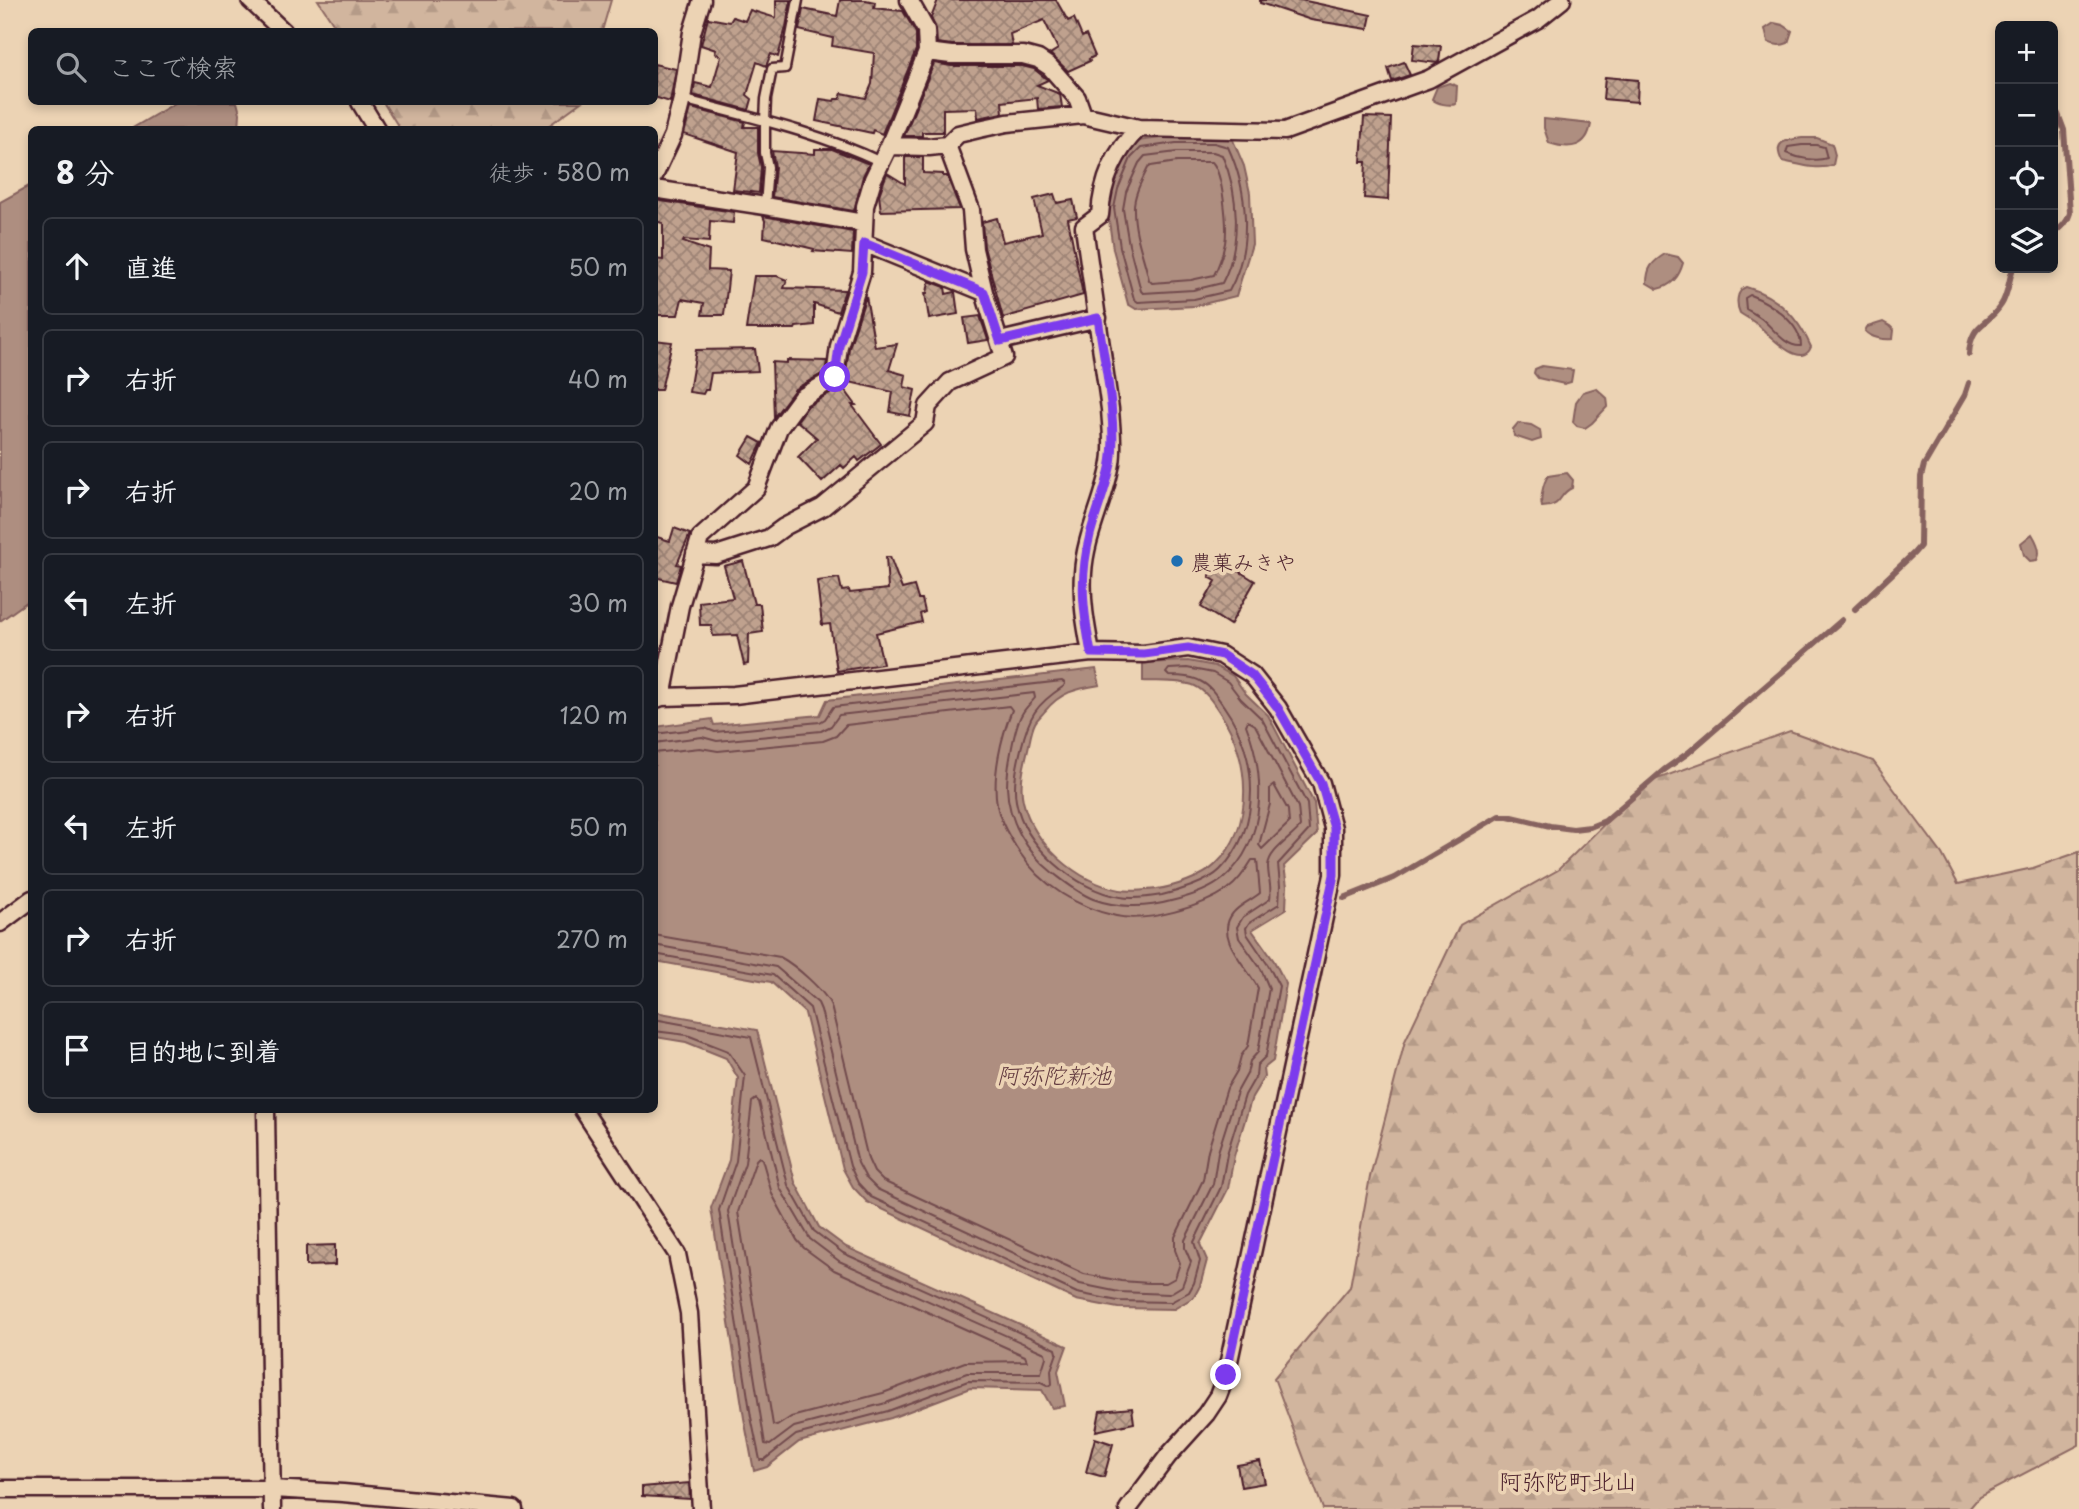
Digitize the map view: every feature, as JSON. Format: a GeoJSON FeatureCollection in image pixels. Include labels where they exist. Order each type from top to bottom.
{"type":"FeatureCollection","features":[{"type":"Feature","properties":{"kind":"street"},"geometry":{"type":"LineString","coordinates":[[250,0],[280,28]]}},
{"type":"Feature","properties":{"kind":"street"},"geometry":{"type":"LineString","coordinates":[[658,167],[673,135],[682,99],[692,32],[702,0]]}},
{"type":"Feature","properties":{"kind":"street"},"geometry":{"type":"LineString","coordinates":[[909,0],[926,30],[927,52],[865,205],[862,272],[839,346],[835,377],[801,398],[779,428],[756,488],[700,538],[680,606],[658,699],[734,695],[1091,653],[1144,654],[1188,648],[1222,655],[1252,675],[1278,708],[1321,783],[1334,828],[1334,875],[1226,1375],[1218,1396],[1206,1414],[1168,1456],[1128,1509]]}},
{"type":"Feature","properties":{"kind":"street"},"geometry":{"type":"LineString","coordinates":[[889,146],[947,145],[958,134],[1006,123],[1083,115],[1139,128],[1285,131],[1429,79],[1538,19],[1562,0]]}},
{"type":"Feature","properties":{"kind":"street"},"geometry":{"type":"LineString","coordinates":[[927,52],[951,55],[1023,55],[1038,60],[1050,67],[1077,98],[1083,115]]}},
{"type":"Feature","properties":{"kind":"street"},"geometry":{"type":"LineString","coordinates":[[362,105],[374,126]]}},
{"type":"Feature","properties":{"kind":"street"},"geometry":{"type":"LineString","coordinates":[[1091,653],[1083,609],[1083,570],[1089,538],[1111,463],[1112,438],[1084,227],[1100,215],[1101,194],[1110,167],[1124,142],[1139,128]]}},
{"type":"Feature","properties":{"kind":"street"},"geometry":{"type":"LineString","coordinates":[[695,554],[716,555],[769,538],[823,507],[925,423],[928,407],[950,382],[1004,357],[974,248],[971,210],[947,145]]}},
{"type":"Feature","properties":{"kind":"street"},"geometry":{"type":"LineString","coordinates":[[658,190],[863,223]]}},
{"type":"Feature","properties":{"kind":"street"},"geometry":{"type":"LineString","coordinates":[[864,243],[984,292]]}},
{"type":"Feature","properties":{"kind":"street"},"geometry":{"type":"LineString","coordinates":[[1000,341],[1098,318]]}},
{"type":"Feature","properties":{"kind":"street"},"geometry":{"type":"LineString","coordinates":[[0,923],[28,902]]}},
{"type":"Feature","properties":{"kind":"street"},"geometry":{"type":"LineString","coordinates":[[267,1113],[272,1509]]}},
{"type":"Feature","properties":{"kind":"street"},"geometry":{"type":"LineString","coordinates":[[585,1113],[677,1254],[689,1313],[701,1509]]}},
{"type":"Feature","properties":{"kind":"street"},"geometry":{"type":"LineString","coordinates":[[0,1489],[272,1489],[514,1509]]}},
{"type":"Feature","properties":{"kind":"lane"},"geometry":{"type":"LineString","coordinates":[[765,205],[768,167],[765,153],[766,99],[772,69],[785,68],[798,0]]}},
{"type":"Feature","properties":{"kind":"lane"},"geometry":{"type":"LineString","coordinates":[[682,99],[850,147],[881,162]]}},
{"type":"Feature","properties":{"kind":"green space"},"geometry":{"type":"Polygon","coordinates":[[[318,0],[611,0],[603,28],[336,28],[318,0]]]}},
{"type":"Feature","properties":{"kind":"green space"},"geometry":{"type":"Polygon","coordinates":[[[385,105],[577,105],[548,126],[398,126],[385,105]]]}},
{"type":"Feature","properties":{"kind":"green space"},"geometry":{"type":"Polygon","coordinates":[[[1790,731],[1873,761],[1942,854],[1958,884],[2033,868],[2079,852],[2079,1445],[1979,1497],[1969,1509],[1323,1509],[1274,1378],[1350,1287],[1370,1177],[1405,1041],[1460,925],[1558,870],[1646,783],[1790,731]]]}},
{"type":"Feature","properties":{"kind":"water"},"geometry":{"type":"Polygon","coordinates":[[[1774,23],[1792,31],[1788,43],[1778,45],[1768,42],[1765,29],[1774,23]]]}},
{"type":"Feature","properties":{"kind":"water"},"geometry":{"type":"Polygon","coordinates":[[[1449,83],[1457,86],[1456,104],[1443,104],[1432,99],[1437,87],[1449,83]]]}},
{"type":"Feature","properties":{"kind":"water"},"geometry":{"type":"Polygon","coordinates":[[[172,105],[238,105],[240,113],[239,126],[136,126],[172,105]]]}},
{"type":"Feature","properties":{"kind":"water"},"geometry":{"type":"Polygon","coordinates":[[[1544,119],[1591,124],[1586,138],[1576,145],[1564,146],[1549,143],[1544,119]]]}},
{"type":"Feature","properties":{"kind":"water"},"geometry":{"type":"Polygon","coordinates":[[[1175,136],[1215,136],[1233,140],[1244,166],[1250,193],[1252,244],[1236,296],[1195,306],[1136,309],[1128,304],[1113,249],[1107,207],[1111,187],[1125,153],[1138,141],[1175,136]]]}},
{"type":"Feature","properties":{"kind":"water"},"geometry":{"type":"Polygon","coordinates":[[[1802,138],[1817,138],[1832,144],[1835,155],[1833,165],[1814,167],[1782,161],[1779,154],[1780,145],[1802,138]]]}},
{"type":"Feature","properties":{"kind":"water"},"geometry":{"type":"Polygon","coordinates":[[[28,187],[28,601],[0,621],[0,202],[28,187]]]}},
{"type":"Feature","properties":{"kind":"water"},"geometry":{"type":"Polygon","coordinates":[[[1665,254],[1678,257],[1683,263],[1674,280],[1657,289],[1647,283],[1648,273],[1654,263],[1665,254]]]}},
{"type":"Feature","properties":{"kind":"water"},"geometry":{"type":"Polygon","coordinates":[[[1746,287],[1768,296],[1786,309],[1800,326],[1811,347],[1807,353],[1793,353],[1740,313],[1738,298],[1740,291],[1746,287]]]}},
{"type":"Feature","properties":{"kind":"water"},"geometry":{"type":"Polygon","coordinates":[[[1883,322],[1894,330],[1893,339],[1878,338],[1865,331],[1867,327],[1883,322]]]}},
{"type":"Feature","properties":{"kind":"water"},"geometry":{"type":"Polygon","coordinates":[[[1542,366],[1573,370],[1571,382],[1564,384],[1538,378],[1534,373],[1535,369],[1542,366]]]}},
{"type":"Feature","properties":{"kind":"water"},"geometry":{"type":"Polygon","coordinates":[[[1596,388],[1607,398],[1608,406],[1585,428],[1577,426],[1573,422],[1576,402],[1583,392],[1596,388]]]}},
{"type":"Feature","properties":{"kind":"water"},"geometry":{"type":"Polygon","coordinates":[[[1518,423],[1540,430],[1541,439],[1532,442],[1514,436],[1513,429],[1518,423]]]}},
{"type":"Feature","properties":{"kind":"water"},"geometry":{"type":"Polygon","coordinates":[[[1567,473],[1573,480],[1572,488],[1564,493],[1558,502],[1542,507],[1542,491],[1548,476],[1567,473]]]}},
{"type":"Feature","properties":{"kind":"water"},"geometry":{"type":"Polygon","coordinates":[[[2032,534],[2039,554],[2037,560],[2030,561],[2024,555],[2021,543],[2032,534]]]}},
{"type":"Feature","properties":{"kind":"water","name":"阿弥陀新池"},"geometry":{"type":"Polygon","coordinates":[[[1188,661],[1215,666],[1233,676],[1246,694],[1268,715],[1314,803],[1317,834],[1284,866],[1286,909],[1252,930],[1286,984],[1273,1061],[1263,1069],[1264,1077],[1252,1097],[1234,1156],[1228,1189],[1200,1244],[1207,1260],[1200,1286],[1194,1297],[1174,1309],[1118,1308],[1076,1300],[867,1202],[853,1187],[843,1169],[805,1013],[771,982],[658,962],[658,727],[712,719],[714,725],[820,715],[827,700],[1096,669],[1100,685],[1063,695],[1035,723],[1022,788],[1028,817],[1036,832],[1059,859],[1088,879],[1104,886],[1134,891],[1157,889],[1203,874],[1215,865],[1228,849],[1243,811],[1244,790],[1238,749],[1230,730],[1206,694],[1189,684],[1143,681],[1143,663],[1188,661]]]}},
{"type":"Feature","properties":{"kind":"water"},"geometry":{"type":"Polygon","coordinates":[[[658,1013],[757,1030],[795,1182],[819,1227],[846,1247],[1067,1346],[1058,1371],[1065,1406],[1052,1408],[1042,1390],[970,1388],[891,1418],[799,1442],[767,1467],[754,1471],[711,1208],[729,1160],[738,1078],[726,1058],[686,1042],[658,1037],[658,1013]]]}},
{"type":"Feature","properties":{"kind":"building"},"geometry":{"type":"Polygon","coordinates":[[[776,0],[791,0],[786,27],[778,57],[771,54],[766,66],[757,62],[747,95],[752,99],[749,110],[693,95],[695,83],[712,87],[721,56],[715,53],[716,50],[701,45],[708,18],[730,22],[733,17],[745,21],[750,10],[776,18],[776,0]]]}},
{"type":"Feature","properties":{"kind":"building"},"geometry":{"type":"Polygon","coordinates":[[[840,0],[866,0],[875,2],[874,8],[903,11],[916,33],[916,50],[882,134],[873,130],[872,133],[816,121],[820,99],[834,101],[840,99],[842,93],[866,98],[872,84],[874,53],[832,46],[833,38],[799,30],[803,9],[837,16],[840,0]]]}},
{"type":"Feature","properties":{"kind":"building"},"geometry":{"type":"Polygon","coordinates":[[[938,0],[1056,0],[1068,21],[1074,18],[1082,37],[1086,35],[1095,56],[1068,71],[1050,54],[1058,49],[1044,20],[1010,34],[1012,45],[937,43],[936,29],[931,18],[938,0]]]}},
{"type":"Feature","properties":{"kind":"building"},"geometry":{"type":"Polygon","coordinates":[[[1260,0],[1301,0],[1371,15],[1368,29],[1311,20],[1260,3],[1260,0]]]}},
{"type":"Feature","properties":{"kind":"building"},"geometry":{"type":"Polygon","coordinates":[[[1414,44],[1441,46],[1439,61],[1412,60],[1414,44]]]}},
{"type":"Feature","properties":{"kind":"building"},"geometry":{"type":"Polygon","coordinates":[[[1404,62],[1410,75],[1392,81],[1388,68],[1404,62]]]}},
{"type":"Feature","properties":{"kind":"building"},"geometry":{"type":"Polygon","coordinates":[[[934,63],[951,66],[1022,66],[1034,69],[1048,80],[1037,85],[1060,94],[1062,107],[1038,109],[1037,98],[1002,102],[1003,113],[978,118],[977,108],[943,109],[943,132],[922,132],[922,136],[904,136],[934,63]]]}},
{"type":"Feature","properties":{"kind":"building"},"geometry":{"type":"Polygon","coordinates":[[[658,65],[676,69],[670,102],[658,98],[658,65]]]}},
{"type":"Feature","properties":{"kind":"building"},"geometry":{"type":"Polygon","coordinates":[[[1605,77],[1638,80],[1637,102],[1603,99],[1605,77]]]}},
{"type":"Feature","properties":{"kind":"building"},"geometry":{"type":"Polygon","coordinates":[[[691,108],[745,122],[744,127],[758,127],[761,167],[759,193],[733,190],[738,152],[684,134],[691,108]]]}},
{"type":"Feature","properties":{"kind":"building"},"geometry":{"type":"Polygon","coordinates":[[[1364,117],[1391,118],[1388,200],[1364,198],[1366,162],[1361,162],[1364,117]]]}},
{"type":"Feature","properties":{"kind":"building"},"geometry":{"type":"Polygon","coordinates":[[[815,149],[832,149],[869,164],[854,211],[772,197],[775,167],[772,151],[815,154],[815,149]]]}},
{"type":"Feature","properties":{"kind":"building"},"geometry":{"type":"Polygon","coordinates":[[[905,157],[923,157],[923,173],[947,176],[960,209],[881,211],[879,195],[887,173],[905,184],[905,157]]]}},
{"type":"Feature","properties":{"kind":"building"},"geometry":{"type":"Polygon","coordinates":[[[1054,194],[1057,203],[1073,200],[1077,217],[1068,219],[1083,295],[1003,318],[984,247],[982,222],[997,218],[1003,242],[1042,233],[1034,199],[1054,194]]]}},
{"type":"Feature","properties":{"kind":"building"},"geometry":{"type":"Polygon","coordinates":[[[658,201],[734,212],[733,223],[710,221],[709,242],[683,242],[709,251],[708,270],[729,271],[724,315],[702,315],[704,303],[682,299],[678,315],[658,315],[658,259],[663,260],[663,223],[658,222],[658,201]]]}},
{"type":"Feature","properties":{"kind":"building"},"geometry":{"type":"Polygon","coordinates":[[[763,216],[853,232],[852,254],[813,251],[814,249],[764,237],[763,216]]]}},
{"type":"Feature","properties":{"kind":"building"},"geometry":{"type":"Polygon","coordinates":[[[754,276],[777,276],[787,280],[784,288],[845,290],[838,312],[814,304],[814,325],[795,329],[746,329],[754,276]]]}},
{"type":"Feature","properties":{"kind":"building"},"geometry":{"type":"Polygon","coordinates":[[[929,281],[945,287],[946,294],[955,292],[958,314],[929,319],[925,293],[929,281]]]}},
{"type":"Feature","properties":{"kind":"building"},"geometry":{"type":"Polygon","coordinates":[[[866,296],[875,347],[897,344],[889,370],[906,375],[904,387],[915,390],[910,416],[890,412],[893,392],[845,381],[849,348],[866,296]]]}},
{"type":"Feature","properties":{"kind":"building"},"geometry":{"type":"Polygon","coordinates":[[[980,316],[988,340],[968,343],[964,318],[980,316]]]}},
{"type":"Feature","properties":{"kind":"building"},"geometry":{"type":"Polygon","coordinates":[[[658,340],[672,342],[661,390],[658,390],[658,340]]]}},
{"type":"Feature","properties":{"kind":"building"},"geometry":{"type":"Polygon","coordinates":[[[755,349],[758,371],[711,373],[708,390],[703,394],[689,392],[696,350],[755,349]]]}},
{"type":"Feature","properties":{"kind":"building"},"geometry":{"type":"Polygon","coordinates":[[[787,360],[827,361],[825,372],[795,389],[774,417],[772,362],[787,363],[787,360]]]}},
{"type":"Feature","properties":{"kind":"building"},"geometry":{"type":"Polygon","coordinates":[[[842,386],[856,405],[852,405],[881,444],[859,461],[856,457],[844,468],[841,465],[822,482],[798,457],[817,438],[797,421],[808,406],[842,386]]]}},
{"type":"Feature","properties":{"kind":"building"},"geometry":{"type":"Polygon","coordinates":[[[751,437],[762,443],[752,464],[740,455],[751,437]]]}},
{"type":"Feature","properties":{"kind":"building"},"geometry":{"type":"Polygon","coordinates":[[[674,528],[690,534],[677,564],[681,565],[676,582],[658,578],[658,537],[670,541],[674,528]]]}},
{"type":"Feature","properties":{"kind":"building"},"geometry":{"type":"Polygon","coordinates":[[[886,557],[890,557],[902,589],[914,586],[918,599],[922,599],[925,612],[920,614],[922,622],[876,633],[883,664],[837,671],[830,624],[822,625],[817,581],[839,578],[842,591],[849,590],[850,593],[888,589],[886,557]]]}},
{"type":"Feature","properties":{"kind":"building"},"geometry":{"type":"Polygon","coordinates":[[[1219,559],[1255,581],[1230,625],[1201,607],[1216,581],[1209,577],[1219,559]]]}},
{"type":"Feature","properties":{"kind":"building"},"geometry":{"type":"Polygon","coordinates":[[[743,561],[754,604],[760,604],[763,632],[749,634],[748,664],[744,665],[737,635],[713,636],[711,625],[700,625],[699,602],[733,598],[724,566],[743,561]]]}},
{"type":"Feature","properties":{"kind":"building"},"geometry":{"type":"Polygon","coordinates":[[[335,1245],[335,1265],[306,1266],[306,1246],[335,1245]]]}},
{"type":"Feature","properties":{"kind":"building"},"geometry":{"type":"Polygon","coordinates":[[[1132,1408],[1134,1423],[1096,1431],[1100,1411],[1132,1408]]]}},
{"type":"Feature","properties":{"kind":"building"},"geometry":{"type":"Polygon","coordinates":[[[1095,1438],[1113,1444],[1104,1477],[1086,1472],[1095,1438]]]}},
{"type":"Feature","properties":{"kind":"building"},"geometry":{"type":"Polygon","coordinates":[[[1260,1461],[1265,1483],[1241,1487],[1237,1465],[1260,1461]]]}},
{"type":"Feature","properties":{"kind":"building"},"geometry":{"type":"Polygon","coordinates":[[[689,1483],[690,1499],[642,1496],[642,1487],[689,1483]]]}},
{"type":"Feature","properties":{"kind":"waterway"},"geometry":{"type":"LineString","coordinates":[[2058,114],[2064,130],[2070,213],[2058,230]]}},
{"type":"Feature","properties":{"kind":"waterway"},"geometry":{"type":"LineString","coordinates":[[1969,354],[1976,330],[1996,312],[2003,301],[2012,273]]}},
{"type":"Feature","properties":{"kind":"waterway"},"geometry":{"type":"LineString","coordinates":[[1855,609],[1920,546],[1921,477],[1924,465],[1965,395],[1969,383]]}},
{"type":"Feature","properties":{"kind":"waterway"},"geometry":{"type":"LineString","coordinates":[[1344,898],[1394,878],[1499,816],[1573,829],[1590,827],[1605,821],[1842,620]]}},
{"type":"Feature","properties":{"kind":"place","name":"農菓みきや"},"geometry":{"type":"Point","coordinates":[1177,561]}},
{"type":"Feature","properties":{"kind":"district","name":"阿弥陀町北山"},"geometry":{"type":"Point","coordinates":[1568,1480]}},
{"type":"Feature","properties":{"kind":"route"},"geometry":{"type":"LineString","coordinates":[[835,377],[839,346],[862,272],[864,243],[984,292],[1000,341],[1098,318],[1112,438],[1111,463],[1089,538],[1083,570],[1083,609],[1091,653],[1144,654],[1188,648],[1222,655],[1252,675],[1278,708],[1321,783],[1334,828],[1334,875],[1226,1375]]}}]}
